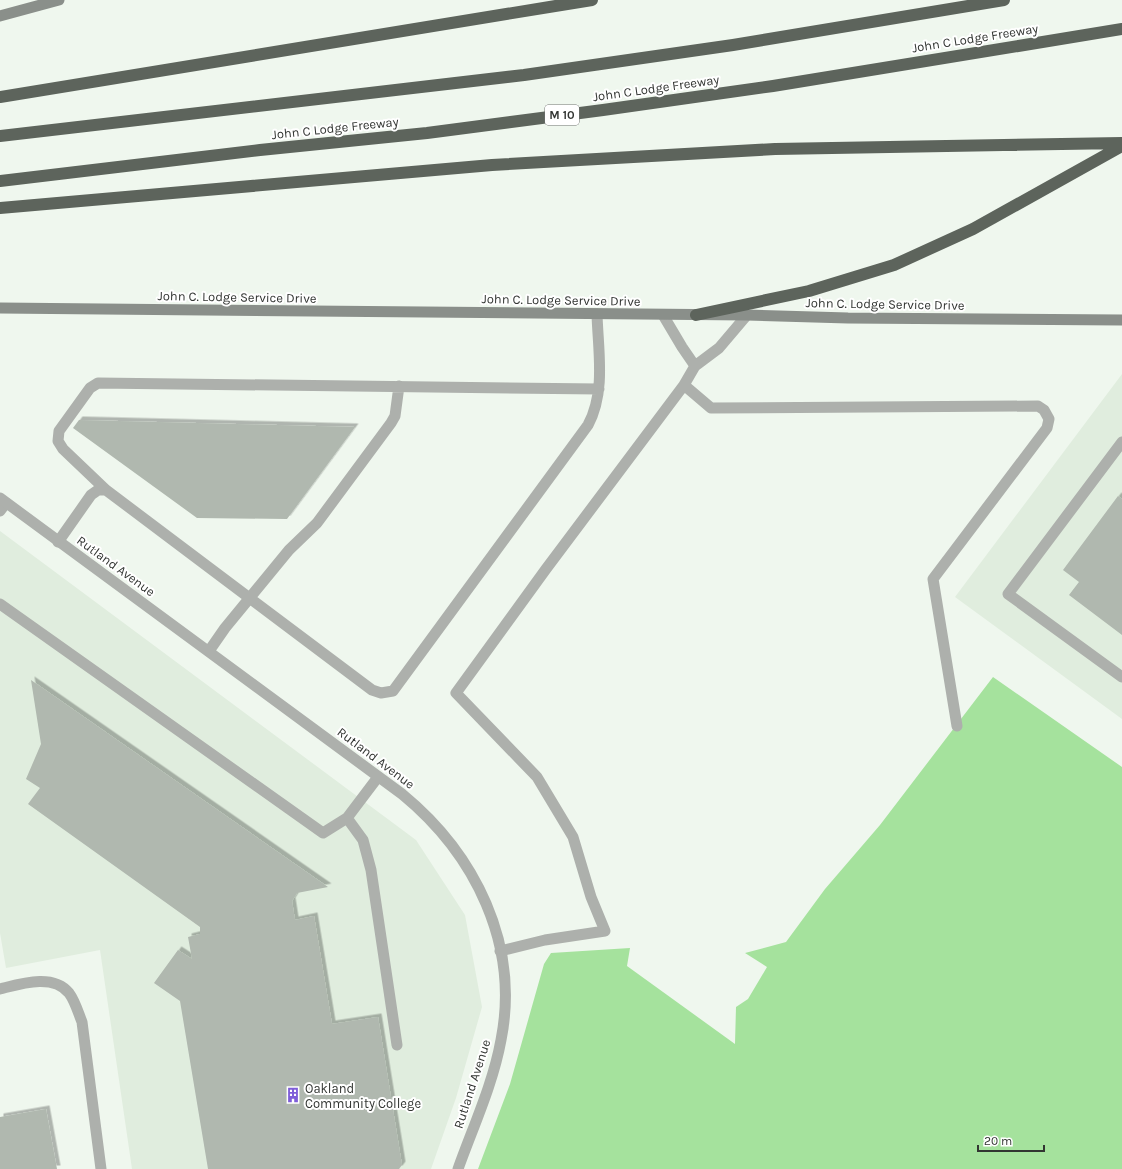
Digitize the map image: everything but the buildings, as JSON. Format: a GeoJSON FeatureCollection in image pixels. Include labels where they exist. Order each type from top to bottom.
{"type":"FeatureCollection","features":[{"type":"Feature","properties":{"kind":"highway"},"geometry":{"type":"LineString","coordinates":[[0,97],[329,45],[592,0]]}},
{"type":"Feature","properties":{"kind":"highway"},"geometry":{"type":"LineString","coordinates":[[0,136],[524,75],[733,45],[1004,0]]}},
{"type":"Feature","properties":{"kind":"highway","name":"John C Lodge Freeway"},"geometry":{"type":"LineString","coordinates":[[0,181],[427,133],[603,110],[773,86],[1122,29]]}},
{"type":"Feature","properties":{"kind":"highway"},"geometry":{"type":"LineString","coordinates":[[0,208],[492,165],[775,149],[1045,144],[1122,145]]}},
{"type":"Feature","properties":{"kind":"highway"},"geometry":{"type":"LineString","coordinates":[[696,315],[809,291],[894,265],[973,228],[1122,145]]}},
{"type":"Feature","properties":{"kind":"main road"},"geometry":{"type":"LineString","coordinates":[[0,16],[59,0]]}},
{"type":"Feature","properties":{"kind":"main road","name":"John C. Lodge Service Drive"},"geometry":{"type":"LineString","coordinates":[[0,308],[1122,320]]}},
{"type":"Feature","properties":{"kind":"street"},"geometry":{"type":"LineString","coordinates":[[597,314],[599,389],[594,412],[588,425],[393,691],[382,693],[372,690],[106,490],[63,449],[58,441],[59,431],[90,388],[98,384],[599,389]]}},
{"type":"Feature","properties":{"kind":"street"},"geometry":{"type":"LineString","coordinates":[[663,315],[682,347],[696,366]]}},
{"type":"Feature","properties":{"kind":"street"},"geometry":{"type":"LineString","coordinates":[[500,951],[545,940],[605,931],[591,897],[573,837],[537,778],[456,693],[546,569],[684,386],[696,366],[719,348],[747,315]]}},
{"type":"Feature","properties":{"kind":"street"},"geometry":{"type":"LineString","coordinates":[[209,651],[250,597],[289,550],[317,523],[391,423],[395,416],[399,386]]}},
{"type":"Feature","properties":{"kind":"street"},"geometry":{"type":"LineString","coordinates":[[684,386],[711,408],[1038,406],[1044,410],[1050,419],[1047,428],[933,579],[957,726]]}},
{"type":"Feature","properties":{"kind":"street"},"geometry":{"type":"LineString","coordinates":[[1122,442],[1008,594],[1122,678]]}},
{"type":"Feature","properties":{"kind":"street"},"geometry":{"type":"LineString","coordinates":[[58,542],[91,496],[98,490],[106,490]]}},
{"type":"Feature","properties":{"kind":"street","name":"Rutland Avenue"},"geometry":{"type":"LineString","coordinates":[[2,504],[58,542],[209,651],[378,777],[420,809],[454,846],[480,889],[490,915],[504,970],[505,992],[502,1039],[495,1066],[458,1169]]}},
{"type":"Feature","properties":{"kind":"street"},"geometry":{"type":"LineString","coordinates":[[0,604],[323,833],[347,818],[378,777]]}},
{"type":"Feature","properties":{"kind":"street"},"geometry":{"type":"LineString","coordinates":[[347,818],[363,840],[371,870],[397,1045]]}},
{"type":"Feature","properties":{"kind":"street"},"geometry":{"type":"LineString","coordinates":[[0,988],[43,981],[58,985],[68,992],[72,998],[82,1022],[101,1169]]}},
{"type":"Feature","properties":{"kind":"shaded area"},"geometry":{"type":"Polygon","coordinates":[[[1122,374],[1122,719],[955,597],[1122,374]]]}},
{"type":"Feature","properties":{"kind":"shaded area"},"geometry":{"type":"Polygon","coordinates":[[[0,531],[416,840],[465,915],[482,1007],[456,1098],[431,1169],[132,1169],[100,950],[6,968],[0,933],[0,531]]]}},
{"type":"Feature","properties":{"kind":"green space"},"geometry":{"type":"Polygon","coordinates":[[[993,677],[1122,767],[1122,1169],[478,1169],[510,1084],[544,964],[551,953],[630,948],[627,966],[735,1044],[736,1007],[748,999],[767,967],[745,953],[786,942],[825,889],[880,825],[993,677]]]}},
{"type":"Feature","properties":{"kind":"place","name":"Oakland Community College"},"geometry":{"type":"Point","coordinates":[293,1095]}}]}
